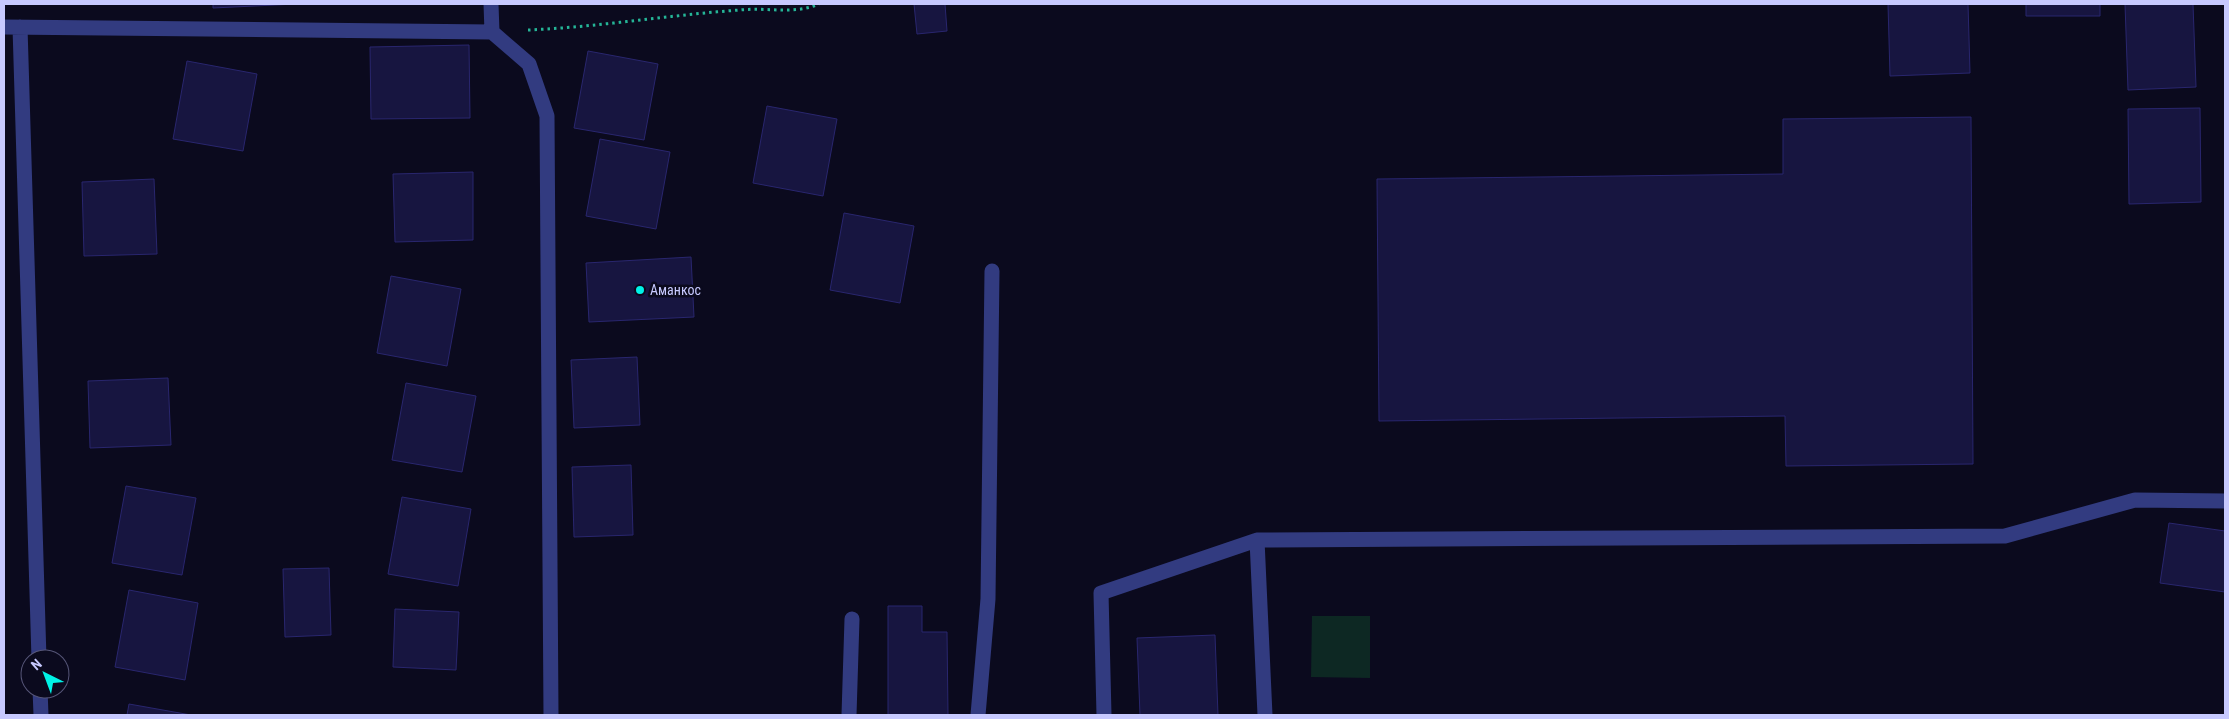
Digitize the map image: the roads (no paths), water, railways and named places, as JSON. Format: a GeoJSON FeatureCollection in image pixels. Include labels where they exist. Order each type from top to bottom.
{"type":"FeatureCollection","features":[{"type":"Feature","properties":{"kind":"street"},"geometry":{"type":"LineString","coordinates":[[491,4],[492,32]]}},
{"type":"Feature","properties":{"kind":"street"},"geometry":{"type":"LineString","coordinates":[[4,27],[492,32],[529,64],[547,116],[551,715]]}},
{"type":"Feature","properties":{"kind":"street"},"geometry":{"type":"LineString","coordinates":[[20,27],[39,649]]}},
{"type":"Feature","properties":{"kind":"street"},"geometry":{"type":"LineString","coordinates":[[978,715],[988,599],[992,272]]}},
{"type":"Feature","properties":{"kind":"street"},"geometry":{"type":"LineString","coordinates":[[1104,715],[1101,593],[1257,540],[2005,536],[2135,500],[2225,501]]}},
{"type":"Feature","properties":{"kind":"street"},"geometry":{"type":"LineString","coordinates":[[1257,540],[1265,715]]}},
{"type":"Feature","properties":{"kind":"street"},"geometry":{"type":"LineString","coordinates":[[848,715],[852,619]]}},
{"type":"Feature","properties":{"kind":"street"},"geometry":{"type":"LineString","coordinates":[[40,699],[41,715]]}},
{"type":"Feature","properties":{"kind":"place","name":"Аманкос"},"geometry":{"type":"Point","coordinates":[640,290]}}]}
